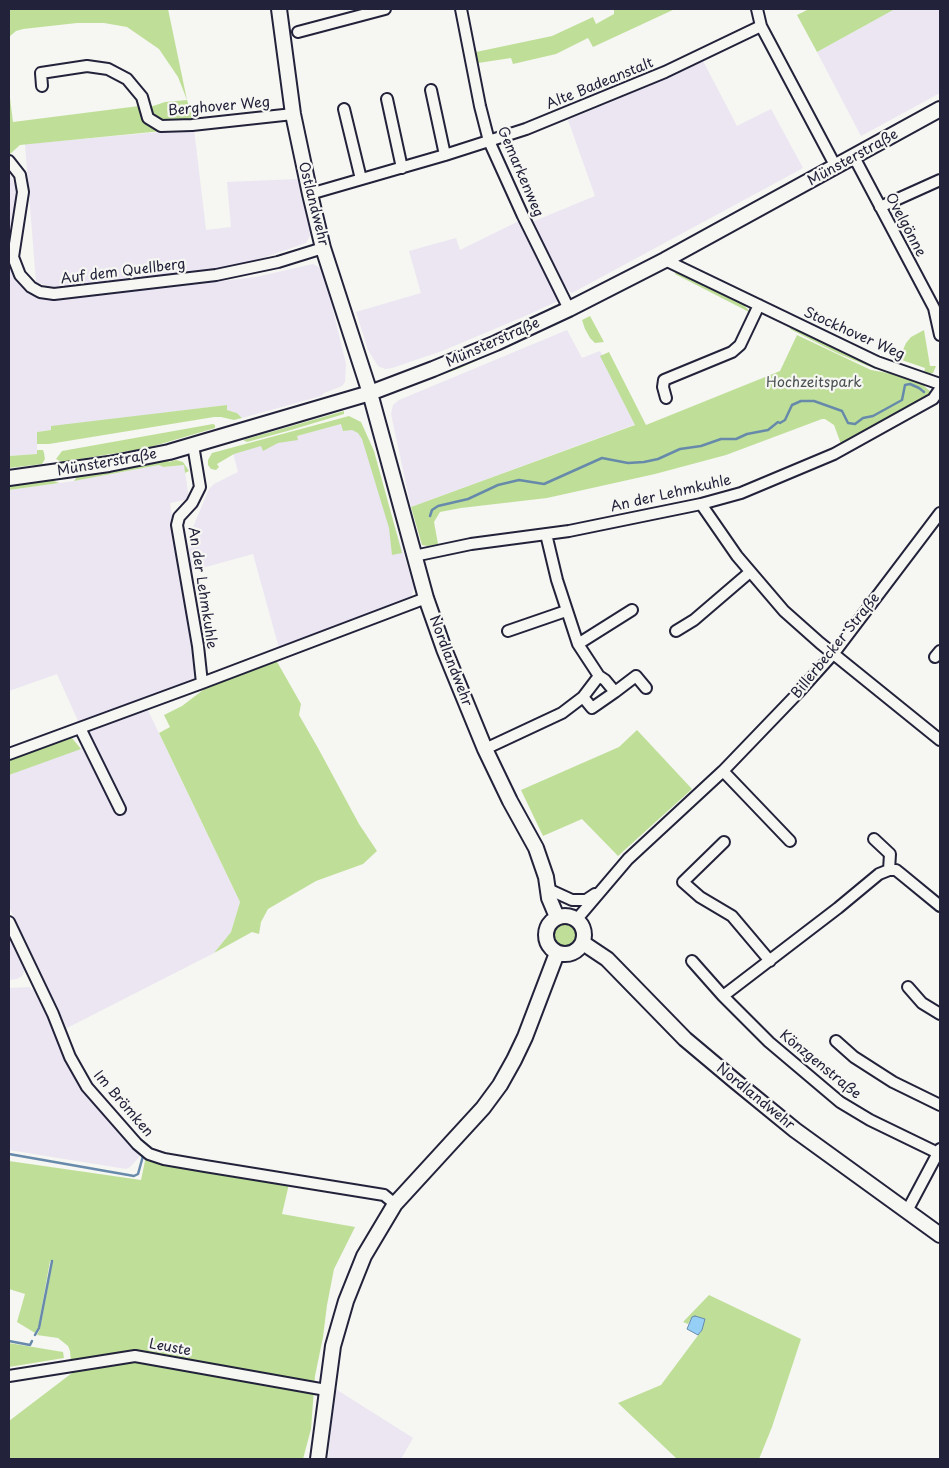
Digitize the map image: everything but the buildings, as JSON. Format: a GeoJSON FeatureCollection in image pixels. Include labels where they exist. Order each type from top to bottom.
{"type":"FeatureCollection","features":[{"type":"Feature","properties":{"kind":"main road","name":"Ostlandwehr"},"geometry":{"type":"LineString","coordinates":[[279,9],[293,114],[310,194],[324,248],[370,393]]}},
{"type":"Feature","properties":{"kind":"main road","name":"Münsterstraße"},"geometry":{"type":"LineString","coordinates":[[9,478],[109,464],[193,446],[370,393],[474,352],[569,309],[665,260],[940,109]]}},
{"type":"Feature","properties":{"kind":"main road","name":"Nordlandwehr"},"geometry":{"type":"LineString","coordinates":[[370,393],[426,598],[444,649],[485,749],[510,801],[536,848],[543,866],[549,898],[557,917]]}},
{"type":"Feature","properties":{"kind":"main road"},"geometry":{"type":"LineString","coordinates":[[567,915],[577,919],[584,930],[583,943],[569,954],[557,952],[548,944],[546,932],[552,921],[557,917],[567,915]]}},
{"type":"Feature","properties":{"kind":"main road","name":"Nordlandwehr"},"geometry":{"type":"LineString","coordinates":[[583,943],[607,959],[685,1039],[735,1081],[795,1130],[940,1235]]}},
{"type":"Feature","properties":{"kind":"main road"},"geometry":{"type":"LineString","coordinates":[[318,1459],[333,1346],[346,1301],[364,1256],[395,1204],[483,1108],[500,1084],[514,1060],[557,952]]}},
{"type":"Feature","properties":{"kind":"street"},"geometry":{"type":"LineString","coordinates":[[298,32],[349,13],[385,9]]}},
{"type":"Feature","properties":{"kind":"street","name":"Gemarkenweg"},"geometry":{"type":"LineString","coordinates":[[461,9],[480,106],[489,141],[523,216],[569,309]]}},
{"type":"Feature","properties":{"kind":"street"},"geometry":{"type":"LineString","coordinates":[[757,9],[760,26],[836,167]]}},
{"type":"Feature","properties":{"kind":"street","name":"Alte Badeanstalt"},"geometry":{"type":"LineString","coordinates":[[310,194],[402,168],[526,129],[665,72],[760,26]]}},
{"type":"Feature","properties":{"kind":"street","name":"Berghover Weg"},"geometry":{"type":"LineString","coordinates":[[42,86],[41,73],[87,66],[108,69],[128,80],[142,96],[148,118],[161,126],[192,125],[293,114]]}},
{"type":"Feature","properties":{"kind":"street"},"geometry":{"type":"LineString","coordinates":[[431,90],[445,155]]}},
{"type":"Feature","properties":{"kind":"street"},"geometry":{"type":"LineString","coordinates":[[387,99],[402,168]]}},
{"type":"Feature","properties":{"kind":"street"},"geometry":{"type":"LineString","coordinates":[[344,108],[361,179]]}},
{"type":"Feature","properties":{"kind":"street","name":"Ovelgönne"},"geometry":{"type":"LineString","coordinates":[[854,157],[880,207],[937,306],[940,334]]}},
{"type":"Feature","properties":{"kind":"street","name":"Auf dem Quellberg"},"geometry":{"type":"LineString","coordinates":[[9,161],[20,175],[23,192],[14,257],[20,275],[31,287],[40,292],[63,293],[216,275],[278,262],[324,248]]}},
{"type":"Feature","properties":{"kind":"street"},"geometry":{"type":"LineString","coordinates":[[880,207],[940,180]]}},
{"type":"Feature","properties":{"kind":"street","name":"Stockhover Weg"},"geometry":{"type":"LineString","coordinates":[[665,260],[877,362],[940,384]]}},
{"type":"Feature","properties":{"kind":"street"},"geometry":{"type":"LineString","coordinates":[[666,398],[663,388],[664,380],[732,352],[740,345],[759,305]]}},
{"type":"Feature","properties":{"kind":"street","name":"An der Lehmkuhle"},"geometry":{"type":"LineString","coordinates":[[414,556],[471,544],[546,534],[701,504],[740,493],[834,454],[933,399],[940,389]]}},
{"type":"Feature","properties":{"kind":"street","name":"An der Lehmkuhle"},"geometry":{"type":"LineString","coordinates":[[193,446],[200,487],[192,503],[179,517],[177,525],[198,646],[202,683]]}},
{"type":"Feature","properties":{"kind":"street"},"geometry":{"type":"LineString","coordinates":[[701,504],[737,556],[784,611],[940,740]]}},
{"type":"Feature","properties":{"kind":"street","name":"Billerbecker Straße"},"geometry":{"type":"LineString","coordinates":[[577,919],[642,844],[722,770],[798,693],[834,653],[940,513]]}},
{"type":"Feature","properties":{"kind":"street"},"geometry":{"type":"LineString","coordinates":[[546,534],[566,611],[578,644],[599,676],[615,692]]}},
{"type":"Feature","properties":{"kind":"street"},"geometry":{"type":"LineString","coordinates":[[676,631],[694,620],[750,572]]}},
{"type":"Feature","properties":{"kind":"street"},"geometry":{"type":"LineString","coordinates":[[9,754],[426,598]]}},
{"type":"Feature","properties":{"kind":"street"},"geometry":{"type":"LineString","coordinates":[[578,644],[632,610]]}},
{"type":"Feature","properties":{"kind":"street"},"geometry":{"type":"LineString","coordinates":[[508,631],[566,611]]}},
{"type":"Feature","properties":{"kind":"street"},"geometry":{"type":"LineString","coordinates":[[485,749],[562,713],[583,697],[599,676]]}},
{"type":"Feature","properties":{"kind":"street"},"geometry":{"type":"LineString","coordinates":[[583,697],[592,708],[636,676],[646,688]]}},
{"type":"Feature","properties":{"kind":"street"},"geometry":{"type":"LineString","coordinates":[[80,728],[120,809]]}},
{"type":"Feature","properties":{"kind":"street"},"geometry":{"type":"LineString","coordinates":[[722,770],[790,840]]}},
{"type":"Feature","properties":{"kind":"street"},"geometry":{"type":"LineString","coordinates":[[874,839],[890,854],[890,870]]}},
{"type":"Feature","properties":{"kind":"street"},"geometry":{"type":"LineString","coordinates":[[724,842],[683,882],[700,897],[732,916],[770,961]]}},
{"type":"Feature","properties":{"kind":"street"},"geometry":{"type":"LineString","coordinates":[[723,996],[880,874],[890,870],[901,874],[940,906]]}},
{"type":"Feature","properties":{"kind":"street","name":"Billerbecker Straße"},"geometry":{"type":"LineString","coordinates":[[548,889],[572,900],[586,900],[600,891]]}},
{"type":"Feature","properties":{"kind":"street","name":"Im Brömken"},"geometry":{"type":"LineString","coordinates":[[9,922],[53,1014],[70,1057],[87,1088],[137,1144],[149,1154],[164,1159],[384,1195],[395,1204]]}},
{"type":"Feature","properties":{"kind":"street","name":"Könzgenstraße"},"geometry":{"type":"LineString","coordinates":[[692,961],[723,996],[770,1042],[840,1102],[870,1120],[939,1151]]}},
{"type":"Feature","properties":{"kind":"street"},"geometry":{"type":"LineString","coordinates":[[908,987],[922,1003],[940,1014]]}},
{"type":"Feature","properties":{"kind":"street"},"geometry":{"type":"LineString","coordinates":[[836,1041],[854,1057],[893,1082],[940,1105]]}},
{"type":"Feature","properties":{"kind":"street"},"geometry":{"type":"LineString","coordinates":[[907,1211],[939,1151]]}},
{"type":"Feature","properties":{"kind":"street","name":"Leuste"},"geometry":{"type":"LineString","coordinates":[[9,1376],[136,1356],[326,1390]]}},
{"type":"Feature","properties":{"kind":"shaded area"},"geometry":{"type":"Polygon","coordinates":[[[895,9],[940,9],[940,93],[861,136],[817,52],[895,9]]]}},
{"type":"Feature","properties":{"kind":"shaded area"},"geometry":{"type":"Polygon","coordinates":[[[703,61],[737,126],[771,109],[803,168],[572,293],[560,279],[532,222],[595,196],[568,120],[703,61]]]}},
{"type":"Feature","properties":{"kind":"shaded area"},"geometry":{"type":"Polygon","coordinates":[[[194,129],[206,230],[231,227],[227,182],[298,179],[311,234],[306,243],[251,262],[227,268],[61,288],[36,282],[25,144],[194,129]]]}},
{"type":"Feature","properties":{"kind":"shaded area"},"geometry":{"type":"Polygon","coordinates":[[[9,171],[16,188],[9,239],[9,171]]]}},
{"type":"Feature","properties":{"kind":"shaded area"},"geometry":{"type":"Polygon","coordinates":[[[521,220],[559,298],[558,301],[442,351],[392,368],[385,369],[378,366],[368,350],[356,312],[421,293],[409,251],[456,238],[460,250],[521,220]]]}},
{"type":"Feature","properties":{"kind":"shaded area"},"geometry":{"type":"Polygon","coordinates":[[[9,258],[13,276],[29,293],[45,300],[256,277],[313,264],[324,273],[346,364],[345,382],[342,386],[321,396],[242,418],[237,413],[227,410],[227,405],[51,427],[51,430],[37,432],[37,454],[9,456],[9,258]]]}},
{"type":"Feature","properties":{"kind":"shaded area"},"geometry":{"type":"Polygon","coordinates":[[[567,330],[582,358],[600,351],[639,423],[411,507],[391,414],[393,405],[399,400],[567,330]]]}},
{"type":"Feature","properties":{"kind":"shaded area"},"geometry":{"type":"Polygon","coordinates":[[[352,421],[365,432],[414,587],[411,598],[279,648],[253,554],[191,571],[189,551],[191,532],[209,489],[214,484],[238,472],[233,453],[352,421]]]}},
{"type":"Feature","properties":{"kind":"shaded area"},"geometry":{"type":"Polygon","coordinates":[[[159,465],[163,467],[184,465],[189,499],[170,503],[198,679],[143,700],[240,902],[231,932],[214,953],[67,1028],[9,907],[9,775],[81,748],[79,723],[57,674],[9,691],[9,490],[74,481],[159,465]]]}},
{"type":"Feature","properties":{"kind":"shaded area"},"geometry":{"type":"Polygon","coordinates":[[[9,938],[25,970],[22,976],[9,980],[9,938]]]}},
{"type":"Feature","properties":{"kind":"shaded area"},"geometry":{"type":"Polygon","coordinates":[[[30,987],[31,990],[34,989],[74,1071],[143,1153],[130,1167],[126,1169],[9,1150],[9,988],[30,987]]]}},
{"type":"Feature","properties":{"kind":"shaded area"},"geometry":{"type":"Polygon","coordinates":[[[334,1388],[413,1438],[401,1459],[328,1459],[334,1388]]]}},
{"type":"Feature","properties":{"kind":"green space"},"geometry":{"type":"Polygon","coordinates":[[[9,9],[168,9],[187,100],[178,77],[159,49],[127,27],[104,23],[77,23],[23,29],[16,31],[9,37],[9,9]]]}},
{"type":"Feature","properties":{"kind":"green space"},"geometry":{"type":"Polygon","coordinates":[[[614,9],[675,9],[593,47],[588,38],[556,54],[513,64],[511,58],[478,63],[476,52],[552,36],[593,17],[596,24],[614,14],[614,9]]]}},
{"type":"Feature","properties":{"kind":"green space"},"geometry":{"type":"Polygon","coordinates":[[[809,9],[895,9],[817,52],[797,15],[809,9]]]}},
{"type":"Feature","properties":{"kind":"green space"},"geometry":{"type":"Polygon","coordinates":[[[9,90],[13,122],[139,106],[144,121],[149,126],[162,131],[20,145],[10,154],[9,90]]]}},
{"type":"Feature","properties":{"kind":"green space"},"geometry":{"type":"Polygon","coordinates":[[[187,100],[193,119],[162,121],[154,118],[150,107],[165,102],[187,100]]]}},
{"type":"Feature","properties":{"kind":"green space"},"geometry":{"type":"Polygon","coordinates":[[[676,272],[742,303],[751,313],[675,274],[676,272]]]}},
{"type":"Feature","properties":{"kind":"green space"},"geometry":{"type":"Polygon","coordinates":[[[590,316],[604,342],[595,343],[585,329],[582,320],[590,316]]]}},
{"type":"Feature","properties":{"kind":"green space"},"geometry":{"type":"Polygon","coordinates":[[[792,325],[891,372],[885,372],[837,353],[790,329],[792,325]]]}},
{"type":"Feature","properties":{"kind":"green space"},"geometry":{"type":"Polygon","coordinates":[[[924,330],[930,366],[936,366],[933,373],[929,374],[924,373],[925,368],[899,359],[906,343],[911,337],[924,330]]]}},
{"type":"Feature","properties":{"kind":"green space","name":"Hochzeitspark"},"geometry":{"type":"Polygon","coordinates":[[[797,335],[871,370],[893,374],[922,384],[931,392],[929,395],[841,444],[834,425],[822,419],[726,455],[655,474],[547,498],[440,512],[434,522],[438,544],[422,545],[411,507],[635,425],[600,356],[609,352],[646,425],[780,371],[797,335]]]}},
{"type":"Feature","properties":{"kind":"green space"},"geometry":{"type":"Polygon","coordinates":[[[515,342],[518,342],[433,378],[515,342]]]}},
{"type":"Feature","properties":{"kind":"green space"},"geometry":{"type":"Polygon","coordinates":[[[227,405],[227,410],[237,413],[242,418],[234,420],[214,417],[49,444],[37,444],[37,432],[51,430],[51,426],[227,405]]]}},
{"type":"Feature","properties":{"kind":"green space"},"geometry":{"type":"Polygon","coordinates":[[[344,411],[344,414],[291,430],[247,442],[243,440],[344,411]]]}},
{"type":"Feature","properties":{"kind":"green space"},"geometry":{"type":"Polygon","coordinates":[[[349,416],[361,422],[374,451],[402,553],[392,555],[389,528],[362,439],[358,433],[352,430],[343,431],[341,424],[297,436],[298,440],[278,443],[263,451],[261,446],[234,454],[217,464],[219,467],[216,470],[211,469],[208,465],[208,460],[212,453],[349,416]]]}},
{"type":"Feature","properties":{"kind":"green space"},"geometry":{"type":"Polygon","coordinates":[[[213,424],[215,428],[147,448],[62,462],[56,459],[62,451],[213,424]]]}},
{"type":"Feature","properties":{"kind":"green space"},"geometry":{"type":"Polygon","coordinates":[[[37,450],[43,450],[45,459],[42,464],[9,468],[9,456],[37,454],[37,450]]]}},
{"type":"Feature","properties":{"kind":"green space"},"geometry":{"type":"Polygon","coordinates":[[[168,459],[169,462],[176,460],[183,462],[189,471],[185,473],[184,465],[163,467],[159,465],[74,481],[78,475],[82,474],[168,459]]]}},
{"type":"Feature","properties":{"kind":"green space"},"geometry":{"type":"Polygon","coordinates":[[[49,479],[59,483],[9,490],[9,483],[49,479]]]}},
{"type":"Feature","properties":{"kind":"green space"},"geometry":{"type":"Polygon","coordinates":[[[276,660],[301,704],[299,715],[359,824],[377,851],[363,864],[316,881],[268,909],[261,922],[259,934],[252,932],[214,953],[231,932],[240,902],[159,733],[170,727],[164,715],[182,706],[207,687],[276,660]]]}},
{"type":"Feature","properties":{"kind":"green space"},"geometry":{"type":"Polygon","coordinates":[[[637,730],[692,789],[618,856],[582,819],[543,836],[521,790],[619,747],[637,730]]]}},
{"type":"Feature","properties":{"kind":"green space"},"geometry":{"type":"Polygon","coordinates":[[[72,738],[81,749],[9,775],[9,760],[72,738]]]}},
{"type":"Feature","properties":{"kind":"green space"},"geometry":{"type":"Polygon","coordinates":[[[565,921],[575,925],[579,935],[575,945],[565,949],[555,945],[551,935],[555,925],[565,921]]]}},
{"type":"Feature","properties":{"kind":"green space"},"geometry":{"type":"Polygon","coordinates":[[[146,1156],[289,1184],[282,1214],[355,1227],[334,1269],[315,1376],[311,1429],[303,1459],[9,1459],[9,1421],[72,1373],[68,1346],[58,1338],[37,1335],[40,1329],[53,1261],[50,1261],[38,1328],[35,1333],[17,1322],[25,1294],[9,1289],[9,1161],[141,1180],[146,1156]]]}},
{"type":"Feature","properties":{"kind":"green space"},"geometry":{"type":"Polygon","coordinates":[[[709,1295],[801,1339],[772,1427],[759,1459],[677,1459],[618,1403],[661,1385],[702,1330],[692,1317],[688,1324],[683,1322],[709,1295]]]}},
{"type":"Feature","properties":{"kind":"green space"},"geometry":{"type":"Polygon","coordinates":[[[9,1343],[63,1352],[64,1358],[9,1367],[9,1343]]]}},
{"type":"Feature","properties":{"kind":"water"},"geometry":{"type":"Polygon","coordinates":[[[692,1317],[705,1319],[702,1330],[698,1335],[687,1329],[692,1317]]]}},
{"type":"Feature","properties":{"kind":"waterway"},"geometry":{"type":"LineString","coordinates":[[430,516],[432,510],[438,506],[468,499],[498,485],[519,480],[544,484],[602,458],[628,463],[644,462],[658,459],[680,449],[701,446],[721,439],[736,439],[747,434],[768,430],[778,422],[780,423],[785,420],[792,405],[801,401],[814,401],[842,411],[848,423],[855,424],[863,418],[873,416],[902,400],[905,385],[910,384],[924,392]]}},
{"type":"Feature","properties":{"kind":"waterway"},"geometry":{"type":"LineString","coordinates":[[9,1154],[134,1176],[138,1174],[143,1156]]}},
{"type":"Feature","properties":{"kind":"waterway"},"geometry":{"type":"LineString","coordinates":[[35,1335],[39,1328],[52,1261]]}},
{"type":"Feature","properties":{"kind":"waterway"},"geometry":{"type":"LineString","coordinates":[[9,1341],[30,1345],[32,1341]]}}]}
